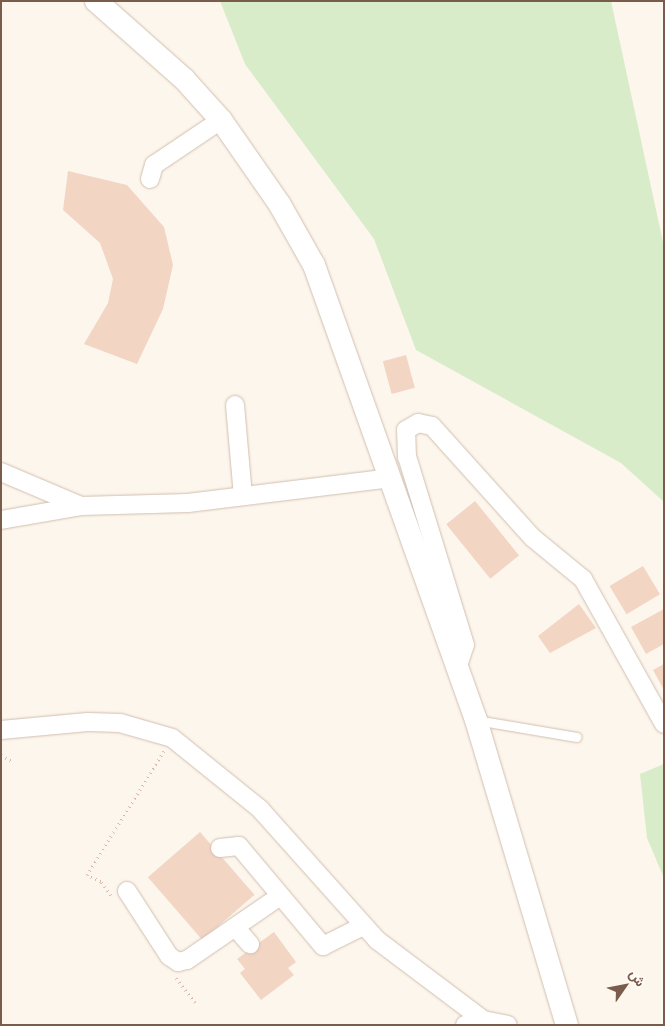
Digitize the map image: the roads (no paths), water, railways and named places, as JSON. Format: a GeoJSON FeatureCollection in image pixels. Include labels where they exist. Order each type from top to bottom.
{"type":"FeatureCollection","features":[{"type":"Feature","properties":{"kind":"street"},"geometry":{"type":"LineString","coordinates":[[96,1],[184,79],[221,120],[280,205],[314,265],[476,720],[567,1025]]}},
{"type":"Feature","properties":{"kind":"street"},"geometry":{"type":"LineString","coordinates":[[150,179],[154,165],[221,120]]}},
{"type":"Feature","properties":{"kind":"street"},"geometry":{"type":"LineString","coordinates":[[235,405],[243,496]]}},
{"type":"Feature","properties":{"kind":"street"},"geometry":{"type":"LineString","coordinates":[[457,669],[465,645],[407,457],[406,430],[418,423],[432,426],[533,538],[582,579],[664,724]]}},
{"type":"Feature","properties":{"kind":"street"},"geometry":{"type":"LineString","coordinates":[[1,472],[81,506]]}},
{"type":"Feature","properties":{"kind":"street"},"geometry":{"type":"LineString","coordinates":[[1,520],[81,506],[243,496],[391,478]]}},
{"type":"Feature","properties":{"kind":"street"},"geometry":{"type":"LineString","coordinates":[[1,730],[54,722],[104,722],[172,738],[260,809],[363,926],[474,1022],[508,1025]]}},
{"type":"Feature","properties":{"kind":"street"},"geometry":{"type":"LineString","coordinates":[[220,848],[239,846],[323,946],[363,926]]}},
{"type":"Feature","properties":{"kind":"street"},"geometry":{"type":"LineString","coordinates":[[120,894],[169,956],[178,962],[235,927],[280,896]]}},
{"type":"Feature","properties":{"kind":"street"},"geometry":{"type":"LineString","coordinates":[[235,927],[250,944]]}},
{"type":"Feature","properties":{"kind":"lane"},"geometry":{"type":"LineString","coordinates":[[476,720],[577,737]]}}]}
